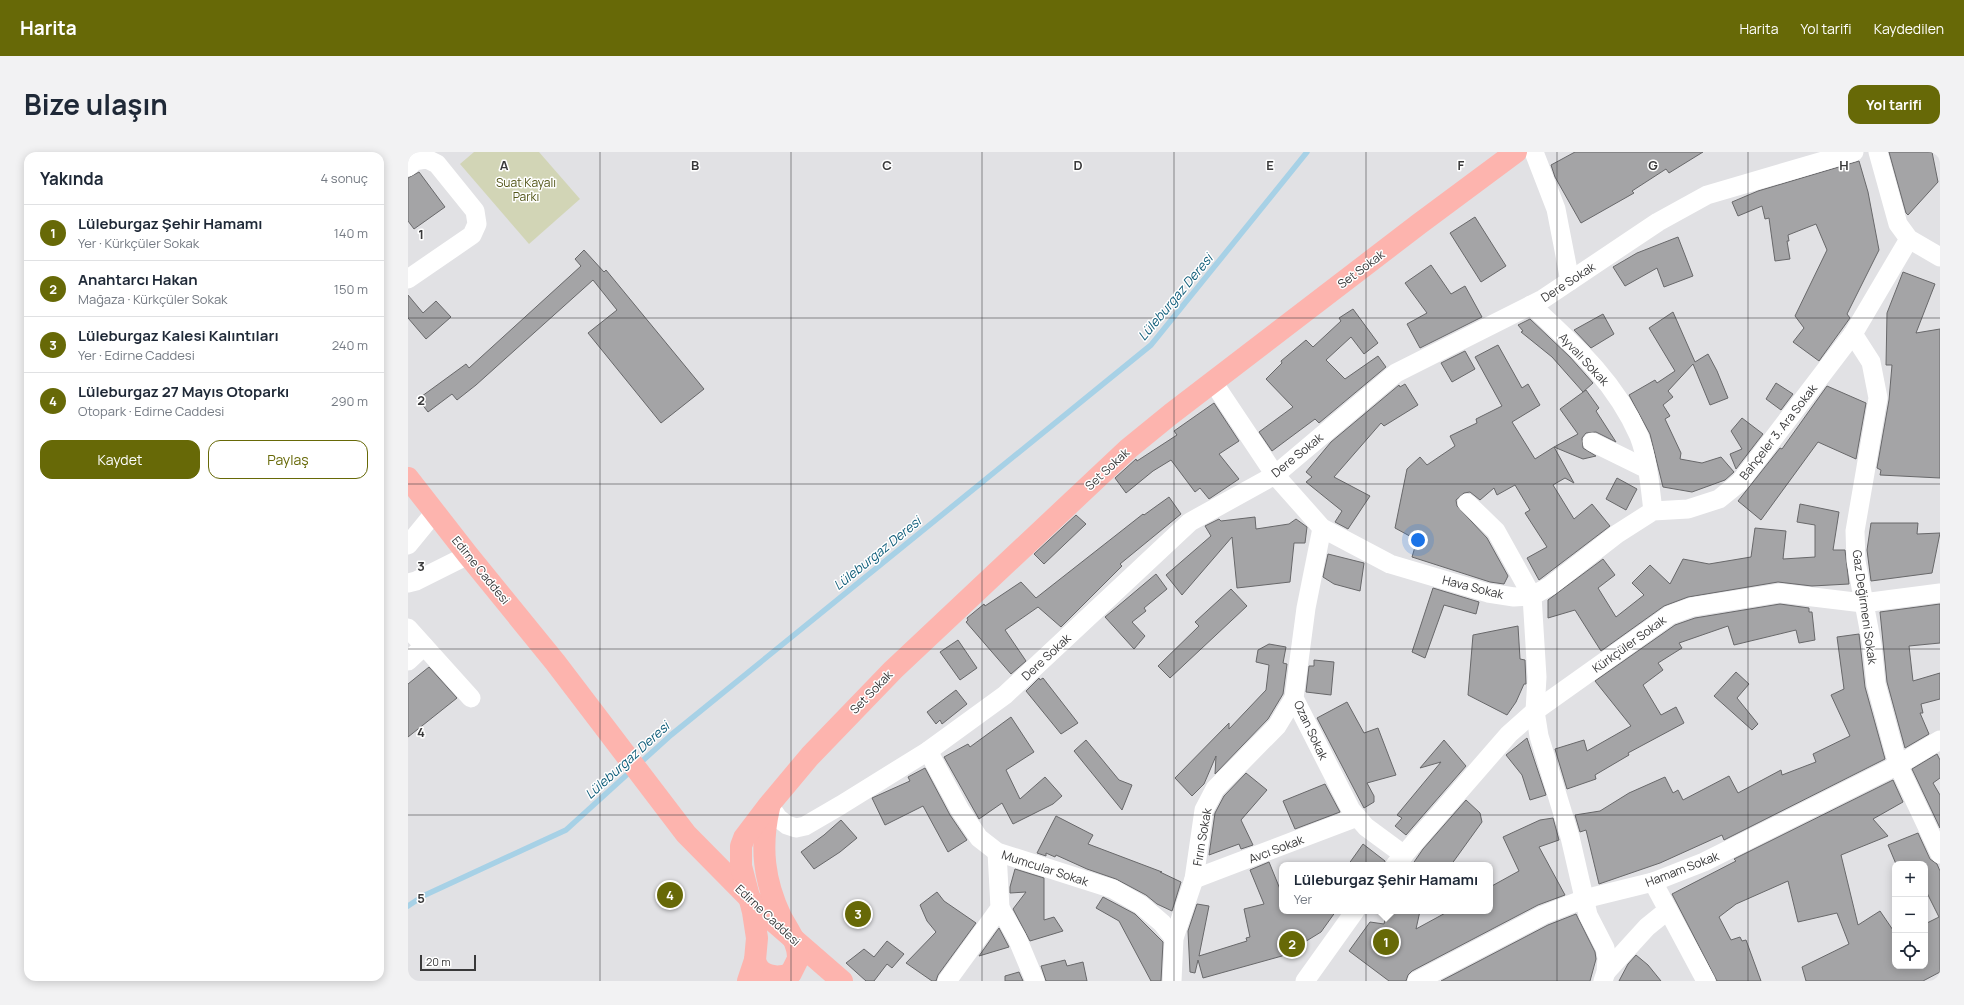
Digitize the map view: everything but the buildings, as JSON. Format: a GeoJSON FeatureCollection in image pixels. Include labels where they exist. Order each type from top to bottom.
{"type":"FeatureCollection","features":[{"type":"Feature","properties":{"kind":"main road","name":"Set Sokak"},"geometry":{"type":"LineString","coordinates":[[748,981],[755,960],[757,938],[753,912],[740,858],[741,846],[744,838],[810,756],[892,670],[1128,449],[1213,382],[1516,152]]}},
{"type":"Feature","properties":{"kind":"main road","name":"Edirne Caddesi"},"geometry":{"type":"LineString","coordinates":[[408,478],[468,556],[555,662],[701,851],[793,940],[842,981]]}},
{"type":"Feature","properties":{"kind":"main road"},"geometry":{"type":"LineString","coordinates":[[755,960],[759,969],[767,974],[777,977],[787,975],[793,970],[798,960],[798,952],[777,907],[766,874],[764,842],[770,805]]}},
{"type":"Feature","properties":{"kind":"main road","name":"Set Sokak"},"geometry":{"type":"LineString","coordinates":[[701,851],[726,849],[744,838]]}},
{"type":"Feature","properties":{"kind":"street"},"geometry":{"type":"LineString","coordinates":[[1534,152],[1556,209],[1570,281]]}},
{"type":"Feature","properties":{"kind":"street","name":"Dere Sokak"},"geometry":{"type":"LineString","coordinates":[[770,805],[778,818],[787,825],[796,828],[804,826],[928,751],[1005,695],[1190,522],[1275,475],[1396,373],[1531,305],[1570,281],[1658,222],[1707,195],[1854,152]]}},
{"type":"Feature","properties":{"kind":"street"},"geometry":{"type":"LineString","coordinates":[[1878,152],[1898,224],[1909,239],[1940,257]]}},
{"type":"Feature","properties":{"kind":"street"},"geometry":{"type":"LineString","coordinates":[[408,167],[415,161],[427,159],[437,164],[475,211],[477,224],[472,235],[408,279]]}},
{"type":"Feature","properties":{"kind":"street","name":"Bahçeler 3. Ara Sokak"},"geometry":{"type":"LineString","coordinates":[[1532,596],[1550,586],[1617,534],[1653,511],[1688,509],[1719,499],[1740,482],[1853,334],[1909,239]]}},
{"type":"Feature","properties":{"kind":"street","name":"Ayvalı Sokak"},"geometry":{"type":"LineString","coordinates":[[1531,305],[1605,379],[1623,404],[1639,437],[1647,469],[1653,511]]}},
{"type":"Feature","properties":{"kind":"street","name":"Gaz Değirmeni Sokak"},"geometry":{"type":"LineString","coordinates":[[1853,334],[1871,362],[1878,398],[1855,531],[1856,561],[1872,645],[1876,684],[1898,765],[1940,854]]}},
{"type":"Feature","properties":{"kind":"street","name":"Hava Sokak"},"geometry":{"type":"LineString","coordinates":[[1213,382],[1275,475],[1322,528],[1390,564],[1488,593],[1514,597],[1532,596]]}},
{"type":"Feature","properties":{"kind":"street"},"geometry":{"type":"LineString","coordinates":[[1592,442],[1647,469]]}},
{"type":"Feature","properties":{"kind":"street"},"geometry":{"type":"LineString","coordinates":[[1467,503],[1496,532],[1532,596],[1537,677],[1535,711],[1539,736],[1570,837],[1588,915],[1605,948],[1607,958],[1605,976]]}},
{"type":"Feature","properties":{"kind":"street"},"geometry":{"type":"LineString","coordinates":[[408,545],[435,512]]}},
{"type":"Feature","properties":{"kind":"street","name":"Ozan Sokak"},"geometry":{"type":"LineString","coordinates":[[1322,528],[1306,608],[1294,698],[1351,810],[1399,860]]}},
{"type":"Feature","properties":{"kind":"street"},"geometry":{"type":"LineString","coordinates":[[408,583],[416,581],[468,556]]}},
{"type":"Feature","properties":{"kind":"street","name":"Kürkçüler Sokak"},"geometry":{"type":"LineString","coordinates":[[1399,860],[1509,734],[1535,711],[1670,615],[1692,607],[1780,593],[1863,603],[1940,593]]}},
{"type":"Feature","properties":{"kind":"street"},"geometry":{"type":"LineString","coordinates":[[408,628],[471,698]]}},
{"type":"Feature","properties":{"kind":"street"},"geometry":{"type":"LineString","coordinates":[[408,661],[424,646]]}},
{"type":"Feature","properties":{"kind":"street","name":"Fırın Sokak"},"geometry":{"type":"LineString","coordinates":[[1172,981],[1174,938],[1194,879],[1204,810],[1215,789],[1277,726],[1294,698]]}},
{"type":"Feature","properties":{"kind":"street","name":"Hamam Sokak"},"geometry":{"type":"LineString","coordinates":[[1417,981],[1543,915],[1584,898],[1653,882],[1704,862],[1898,765],[1940,740]]}},
{"type":"Feature","properties":{"kind":"street","name":"Mumcular Sokak"},"geometry":{"type":"LineString","coordinates":[[928,751],[960,810],[979,838],[997,852],[1113,889],[1141,905],[1162,923],[1174,938]]}},
{"type":"Feature","properties":{"kind":"street","name":"Avcı Sokak"},"geometry":{"type":"LineString","coordinates":[[1194,879],[1357,817]]}},
{"type":"Feature","properties":{"kind":"street"},"geometry":{"type":"LineString","coordinates":[[997,852],[1000,908],[1017,938],[1035,981]]}},
{"type":"Feature","properties":{"kind":"street"},"geometry":{"type":"LineString","coordinates":[[1653,882],[1706,981]]}},
{"type":"Feature","properties":{"kind":"street"},"geometry":{"type":"LineString","coordinates":[[947,981],[1000,908]]}},
{"type":"Feature","properties":{"kind":"street"},"geometry":{"type":"LineString","coordinates":[[1605,976],[1648,927],[1668,910]]}},
{"type":"Feature","properties":{"kind":"street"},"geometry":{"type":"LineString","coordinates":[[1305,981],[1353,914]]}},
{"type":"Feature","properties":{"kind":"green space","name":"Suat Kayalı Parkı"},"geometry":{"type":"Polygon","coordinates":[[[474,152],[539,152],[580,199],[529,244],[460,164],[474,152]]]}},
{"type":"Feature","properties":{"kind":"waterway","name":"Lüleburgaz Deresi"},"geometry":{"type":"LineString","coordinates":[[639,764],[671,735],[1151,345],[1307,152]]}},
{"type":"Feature","properties":{"kind":"waterway","name":"Lüleburgaz Deresi"},"geometry":{"type":"LineString","coordinates":[[408,906],[423,896],[566,830],[632,770]]}},
{"type":"Feature","properties":{"kind":"place","name":"Lüleburgaz 27 Mayıs Otoparkı"},"geometry":{"type":"Point","coordinates":[670,895]}},
{"type":"Feature","properties":{"kind":"place","name":"Lüleburgaz Kalesi Kalıntıları"},"geometry":{"type":"Point","coordinates":[858,914]}},
{"type":"Feature","properties":{"kind":"place","name":"Lüleburgaz Şehir Hamamı"},"geometry":{"type":"Point","coordinates":[1386,942]}},
{"type":"Feature","properties":{"kind":"place","name":"Anahtarcı Hakan"},"geometry":{"type":"Point","coordinates":[1292,944]}}]}
